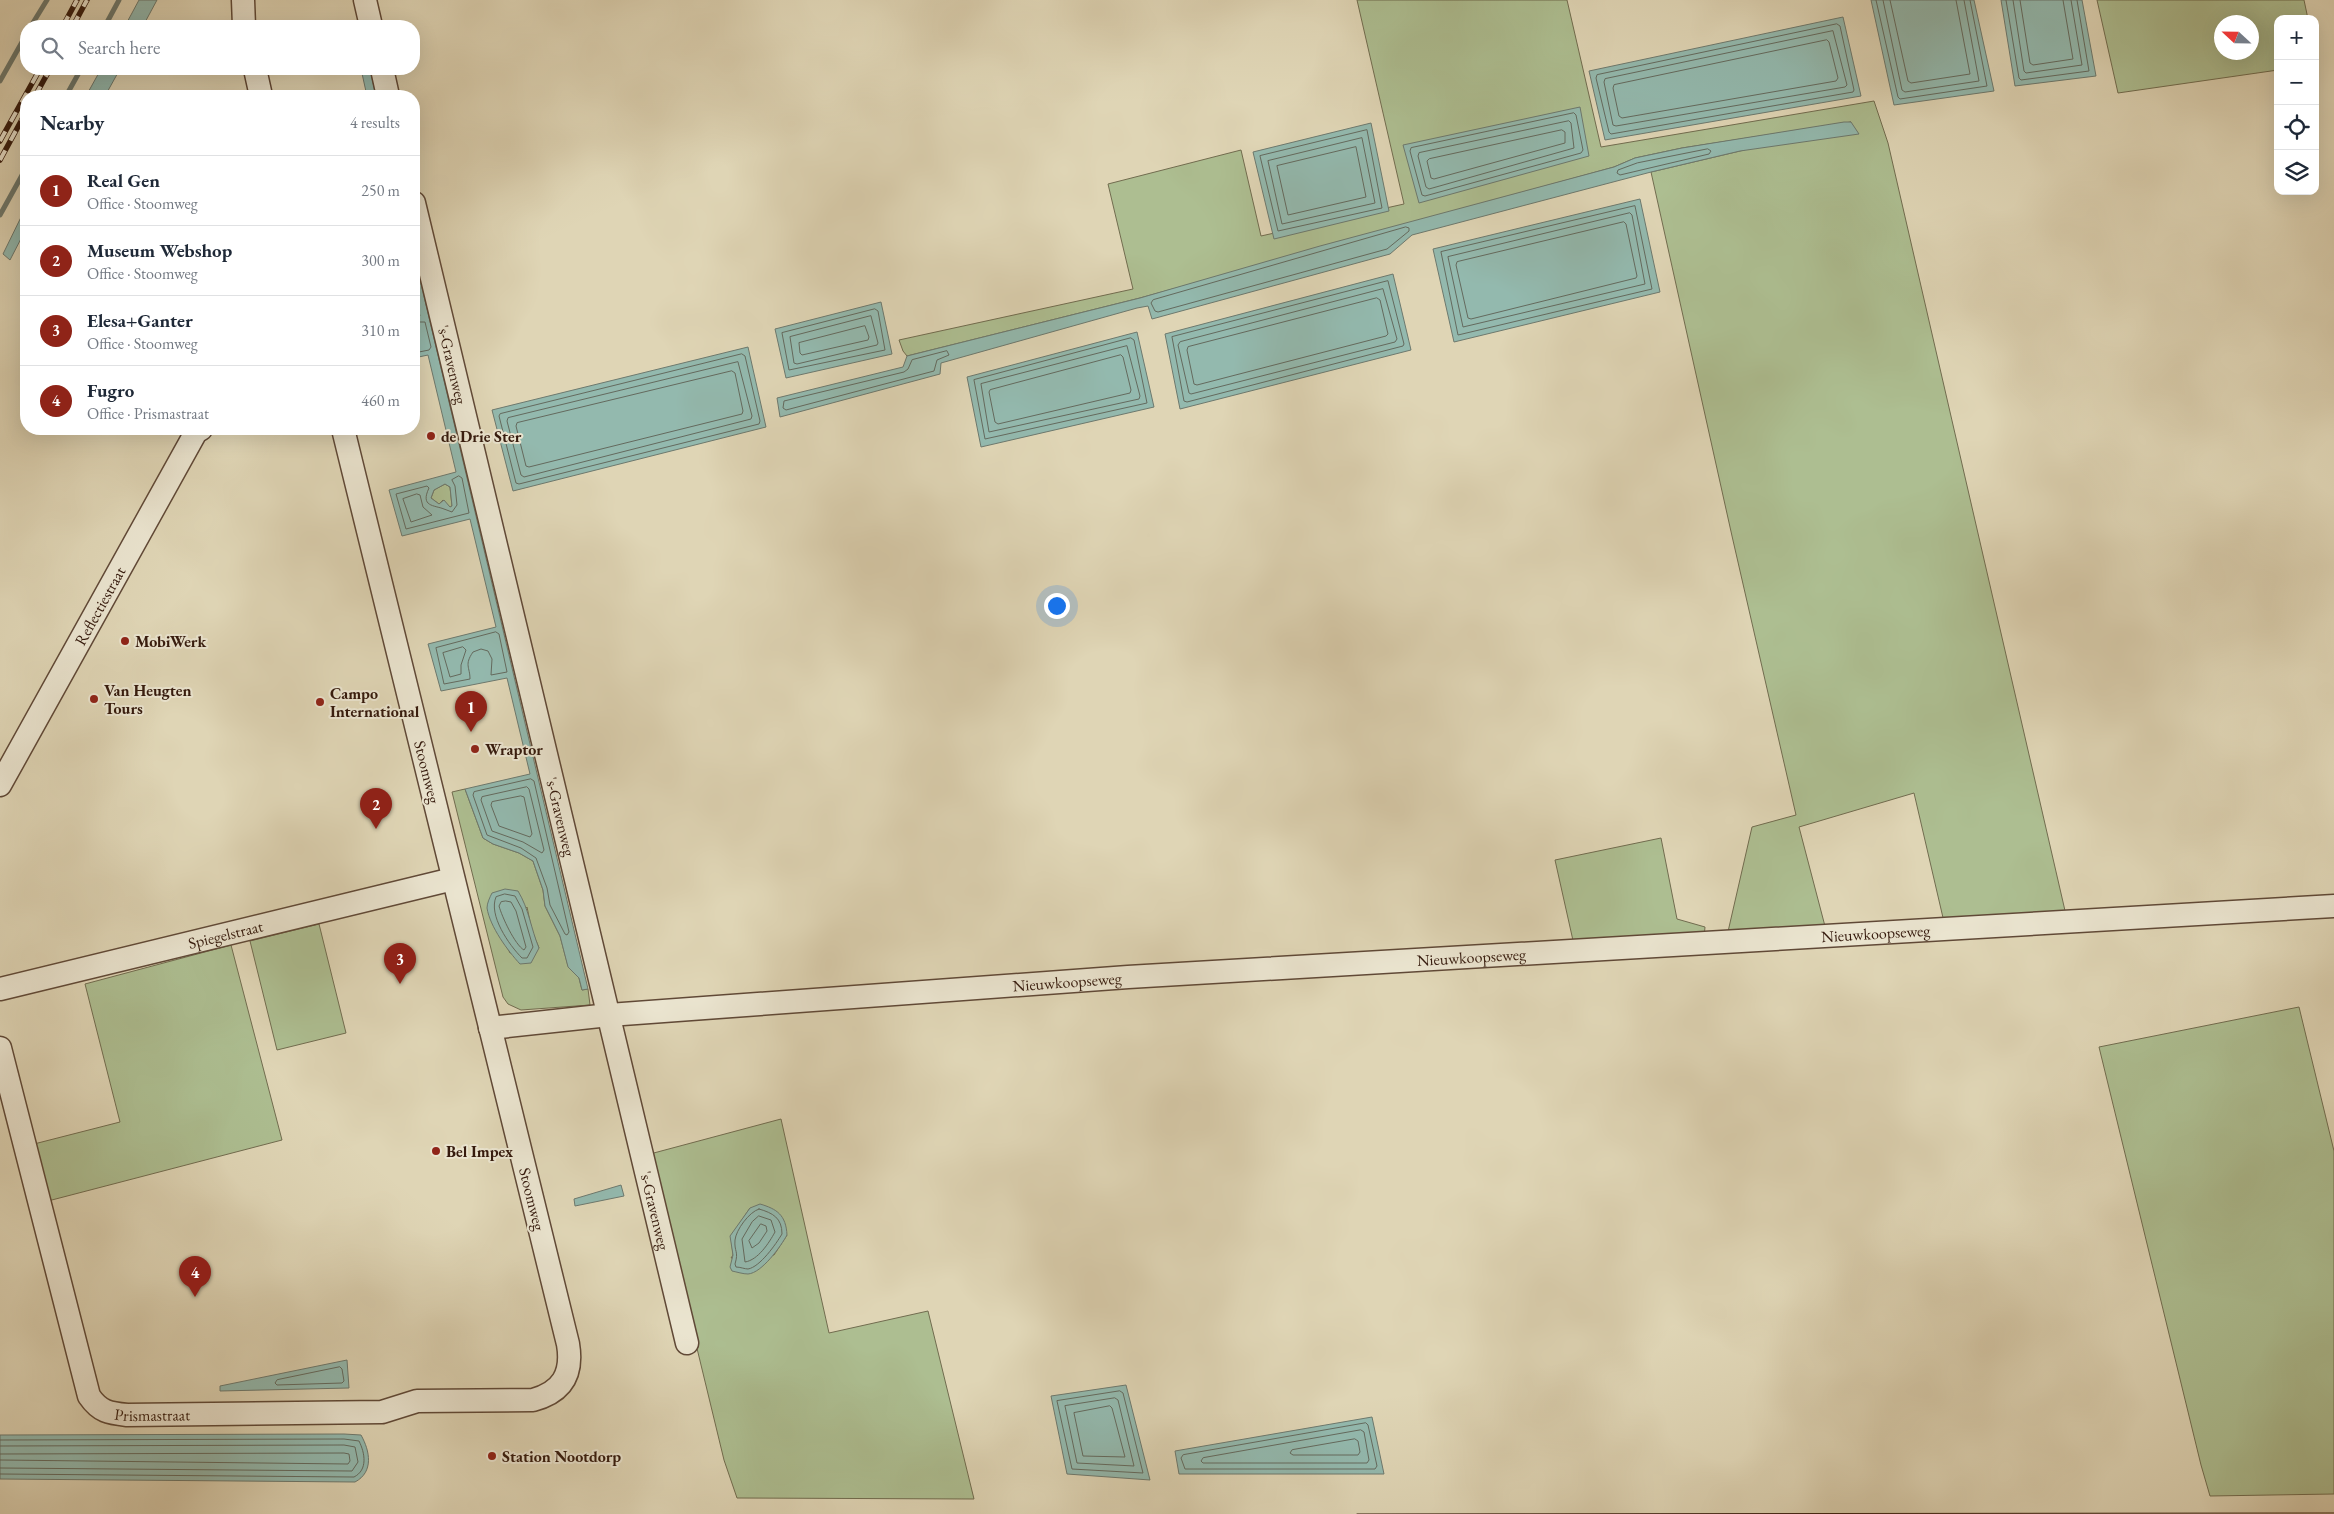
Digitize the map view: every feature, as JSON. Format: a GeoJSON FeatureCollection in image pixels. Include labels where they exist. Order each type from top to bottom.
{"type":"FeatureCollection","features":[{"type":"Feature","properties":{"kind":"street"},"geometry":{"type":"LineString","coordinates":[[243,0],[244,20]]}},
{"type":"Feature","properties":{"kind":"street"},"geometry":{"type":"LineString","coordinates":[[365,0],[370,20]]}},
{"type":"Feature","properties":{"kind":"street"},"geometry":{"type":"LineString","coordinates":[[256,75],[260,90]]}},
{"type":"Feature","properties":{"kind":"street"},"geometry":{"type":"LineString","coordinates":[[383,75],[387,90]]}},
{"type":"Feature","properties":{"kind":"street","name":"'s-Gravenweg"},"geometry":{"type":"LineString","coordinates":[[420,227],[687,1343]]}},
{"type":"Feature","properties":{"kind":"street","name":"Reflectiestraat"},"geometry":{"type":"LineString","coordinates":[[0,785],[194,435]]}},
{"type":"Feature","properties":{"kind":"street","name":"Stoomweg"},"geometry":{"type":"LineString","coordinates":[[344,435],[568,1344],[570,1358],[568,1370]]}},
{"type":"Feature","properties":{"kind":"street","name":"Spiegelstraat"},"geometry":{"type":"LineString","coordinates":[[0,989],[453,879]]}},
{"type":"Feature","properties":{"kind":"street","name":"Nieuwkoopseweg"},"geometry":{"type":"LineString","coordinates":[[609,1015],[1128,977],[2334,906]]}},
{"type":"Feature","properties":{"kind":"street"},"geometry":{"type":"LineString","coordinates":[[490,1028],[609,1015]]}},
{"type":"Feature","properties":{"kind":"street","name":"Prismastraat"},"geometry":{"type":"LineString","coordinates":[[0,1048],[89,1396],[96,1407],[113,1414],[127,1415],[382,1412],[417,1401],[533,1400],[548,1396],[558,1387],[568,1370]]}},
{"type":"Feature","properties":{"kind":"green space"},"geometry":{"type":"Polygon","coordinates":[[[1357,0],[1567,0],[1601,147],[1874,101],[1888,143],[2066,915],[1944,922],[1914,793],[1799,827],[1826,930],[1727,936],[1752,827],[1796,815],[1651,172],[1851,122],[1682,148],[1635,158],[1614,167],[1140,298],[907,356],[903,351],[899,340],[1133,289],[1108,184],[1241,150],[1261,236],[1404,204],[1357,0]]]}},
{"type":"Feature","properties":{"kind":"green space"},"geometry":{"type":"Polygon","coordinates":[[[2097,0],[2304,0],[2307,15],[2274,15],[2274,71],[2118,93],[2097,0]]]}},
{"type":"Feature","properties":{"kind":"green space"},"geometry":{"type":"Polygon","coordinates":[[[445,484],[450,487],[452,506],[450,507],[443,500],[439,504],[431,498],[434,490],[445,484]]]}},
{"type":"Feature","properties":{"kind":"green space"},"geometry":{"type":"Polygon","coordinates":[[[465,789],[483,838],[533,861],[543,890],[545,906],[560,936],[568,966],[579,978],[582,990],[588,989],[590,1005],[521,1010],[508,1004],[503,997],[452,792],[465,789]],[[527,907],[502,937],[510,953],[539,948],[532,931],[527,907]]]}},
{"type":"Feature","properties":{"kind":"green space"},"geometry":{"type":"Polygon","coordinates":[[[1661,838],[1677,919],[1705,927],[1704,938],[1574,945],[1555,860],[1661,838]]]}},
{"type":"Feature","properties":{"kind":"green space"},"geometry":{"type":"Polygon","coordinates":[[[319,924],[346,1033],[277,1050],[250,941],[319,924]]]}},
{"type":"Feature","properties":{"kind":"green space"},"geometry":{"type":"Polygon","coordinates":[[[231,945],[282,1140],[48,1201],[34,1144],[120,1122],[85,984],[231,945]]]}},
{"type":"Feature","properties":{"kind":"green space"},"geometry":{"type":"Polygon","coordinates":[[[2299,1007],[2334,1151],[2334,1494],[2210,1496],[2099,1047],[2299,1007]]]}},
{"type":"Feature","properties":{"kind":"green space"},"geometry":{"type":"Polygon","coordinates":[[[781,1119],[829,1333],[928,1311],[974,1499],[737,1498],[724,1460],[650,1154],[781,1119]],[[750,1208],[731,1236],[733,1255],[731,1258],[774,1255],[787,1235],[750,1208]]]}},
{"type":"Feature","properties":{"kind":"water"},"geometry":{"type":"Polygon","coordinates":[[[139,0],[157,0],[146,20],[128,20],[139,0]]]}},
{"type":"Feature","properties":{"kind":"water"},"geometry":{"type":"Polygon","coordinates":[[[1871,0],[1974,0],[1994,91],[1894,105],[1871,0]]]}},
{"type":"Feature","properties":{"kind":"water"},"geometry":{"type":"Polygon","coordinates":[[[2001,0],[2082,0],[2096,76],[2015,86],[2001,0]]]}},
{"type":"Feature","properties":{"kind":"water"},"geometry":{"type":"Polygon","coordinates":[[[1843,17],[1861,96],[1605,140],[1589,71],[1843,17]]]}},
{"type":"Feature","properties":{"kind":"water"},"geometry":{"type":"Polygon","coordinates":[[[98,75],[117,75],[108,90],[89,90],[98,75]]]}},
{"type":"Feature","properties":{"kind":"water"},"geometry":{"type":"Polygon","coordinates":[[[362,75],[371,75],[375,90],[366,90],[362,75]]]}},
{"type":"Feature","properties":{"kind":"water"},"geometry":{"type":"Polygon","coordinates":[[[1580,107],[1589,156],[1419,203],[1403,145],[1580,107]]]}},
{"type":"Feature","properties":{"kind":"water"},"geometry":{"type":"Polygon","coordinates":[[[1851,122],[1859,134],[1740,151],[1651,172],[1412,235],[1390,254],[1152,319],[1148,306],[1137,308],[941,363],[940,374],[780,417],[777,398],[903,367],[907,356],[1140,298],[1320,246],[1614,167],[1635,158],[1682,148],[1851,122]]]}},
{"type":"Feature","properties":{"kind":"water"},"geometry":{"type":"Polygon","coordinates":[[[1371,123],[1389,211],[1274,239],[1253,152],[1371,123]]]}},
{"type":"Feature","properties":{"kind":"water"},"geometry":{"type":"Polygon","coordinates":[[[1640,199],[1660,292],[1454,342],[1433,249],[1640,199]]]}},
{"type":"Feature","properties":{"kind":"water"},"geometry":{"type":"Polygon","coordinates":[[[20,219],[20,241],[10,260],[3,254],[20,219]]]}},
{"type":"Feature","properties":{"kind":"water"},"geometry":{"type":"Polygon","coordinates":[[[1393,274],[1411,350],[1180,409],[1165,334],[1393,274]]]}},
{"type":"Feature","properties":{"kind":"water"},"geometry":{"type":"Polygon","coordinates":[[[420,279],[588,989],[582,990],[579,978],[568,967],[560,936],[545,906],[543,890],[533,861],[483,838],[465,789],[530,774],[507,678],[441,691],[428,644],[496,627],[470,519],[402,536],[389,490],[456,472],[428,355],[420,357],[420,279]],[[445,484],[434,490],[431,498],[439,504],[444,500],[450,507],[452,506],[450,487],[445,484]]]}},
{"type":"Feature","properties":{"kind":"water"},"geometry":{"type":"Polygon","coordinates":[[[881,302],[892,354],[786,378],[775,329],[881,302]]]}},
{"type":"Feature","properties":{"kind":"water"},"geometry":{"type":"Polygon","coordinates":[[[1137,332],[1154,407],[981,447],[967,377],[1137,332]]]}},
{"type":"Feature","properties":{"kind":"water"},"geometry":{"type":"Polygon","coordinates":[[[748,347],[766,427],[513,491],[492,410],[748,347]]]}},
{"type":"Feature","properties":{"kind":"water"},"geometry":{"type":"Polygon","coordinates":[[[505,889],[518,891],[527,912],[539,948],[531,963],[520,964],[500,938],[489,915],[487,906],[492,893],[505,889]]]}},
{"type":"Feature","properties":{"kind":"water"},"geometry":{"type":"Polygon","coordinates":[[[621,1185],[624,1196],[575,1206],[574,1199],[621,1185]]]}},
{"type":"Feature","properties":{"kind":"water"},"geometry":{"type":"Polygon","coordinates":[[[760,1204],[780,1214],[785,1222],[787,1235],[776,1252],[759,1269],[748,1274],[732,1271],[730,1267],[733,1255],[730,1236],[750,1208],[760,1204]]]}},
{"type":"Feature","properties":{"kind":"water"},"geometry":{"type":"Polygon","coordinates":[[[347,1360],[349,1388],[220,1391],[220,1386],[347,1360]]]}},
{"type":"Feature","properties":{"kind":"water"},"geometry":{"type":"Polygon","coordinates":[[[1126,1385],[1150,1480],[1067,1474],[1051,1396],[1126,1385]]]}},
{"type":"Feature","properties":{"kind":"water"},"geometry":{"type":"Polygon","coordinates":[[[1372,1417],[1384,1474],[1179,1474],[1175,1451],[1372,1417]]]}},
{"type":"Feature","properties":{"kind":"water"},"geometry":{"type":"Polygon","coordinates":[[[0,1435],[361,1435],[367,1448],[368,1467],[361,1478],[355,1482],[0,1479],[0,1435]]]}},
{"type":"Feature","properties":{"kind":"waterway"},"geometry":{"type":"LineString","coordinates":[[35,20],[47,0]]}},
{"type":"Feature","properties":{"kind":"waterway"},"geometry":{"type":"LineString","coordinates":[[108,20],[119,0]]}},
{"type":"Feature","properties":{"kind":"waterway"},"geometry":{"type":"LineString","coordinates":[[0,81],[20,46]]}},
{"type":"Feature","properties":{"kind":"waterway"},"geometry":{"type":"LineString","coordinates":[[69,90],[78,75]]}},
{"type":"Feature","properties":{"kind":"waterway"},"geometry":{"type":"LineString","coordinates":[[0,215],[20,179]]}},
{"type":"Feature","properties":{"kind":"tram line"},"geometry":{"type":"LineString","coordinates":[[1357,1514],[2334,1513]]}},
{"type":"Feature","properties":{"kind":"railway"},"geometry":{"type":"LineString","coordinates":[[66,20],[77,0]]}},
{"type":"Feature","properties":{"kind":"railway"},"geometry":{"type":"LineString","coordinates":[[76,20],[87,0]]}},
{"type":"Feature","properties":{"kind":"railway"},"geometry":{"type":"LineString","coordinates":[[28,90],[37,75]]}},
{"type":"Feature","properties":{"kind":"railway"},"geometry":{"type":"LineString","coordinates":[[38,90],[47,75]]}},
{"type":"Feature","properties":{"kind":"railway"},"geometry":{"type":"LineString","coordinates":[[0,141],[20,105]]}},
{"type":"Feature","properties":{"kind":"railway"},"geometry":{"type":"LineString","coordinates":[[0,160],[20,123]]}},
{"type":"Feature","properties":{"kind":"place","name":"de Drie Ster"},"geometry":{"type":"Point","coordinates":[431,436]}},
{"type":"Feature","properties":{"kind":"place","name":"MobiWerk"},"geometry":{"type":"Point","coordinates":[125,641]}},
{"type":"Feature","properties":{"kind":"place","name":"Van Heugten Tours"},"geometry":{"type":"Point","coordinates":[94,699]}},
{"type":"Feature","properties":{"kind":"place","name":"Campo International"},"geometry":{"type":"Point","coordinates":[320,702]}},
{"type":"Feature","properties":{"kind":"place","name":"Real Gen"},"geometry":{"type":"Point","coordinates":[471,732]}},
{"type":"Feature","properties":{"kind":"place","name":"Wraptor"},"geometry":{"type":"Point","coordinates":[475,749]}},
{"type":"Feature","properties":{"kind":"place","name":"Museum Webshop"},"geometry":{"type":"Point","coordinates":[376,829]}},
{"type":"Feature","properties":{"kind":"place","name":"Elesa+Ganter"},"geometry":{"type":"Point","coordinates":[400,984]}},
{"type":"Feature","properties":{"kind":"place","name":"Bel Impex"},"geometry":{"type":"Point","coordinates":[436,1151]}},
{"type":"Feature","properties":{"kind":"place","name":"Fugro"},"geometry":{"type":"Point","coordinates":[195,1297]}},
{"type":"Feature","properties":{"kind":"place","name":"Station Nootdorp"},"geometry":{"type":"Point","coordinates":[492,1456]}}]}
